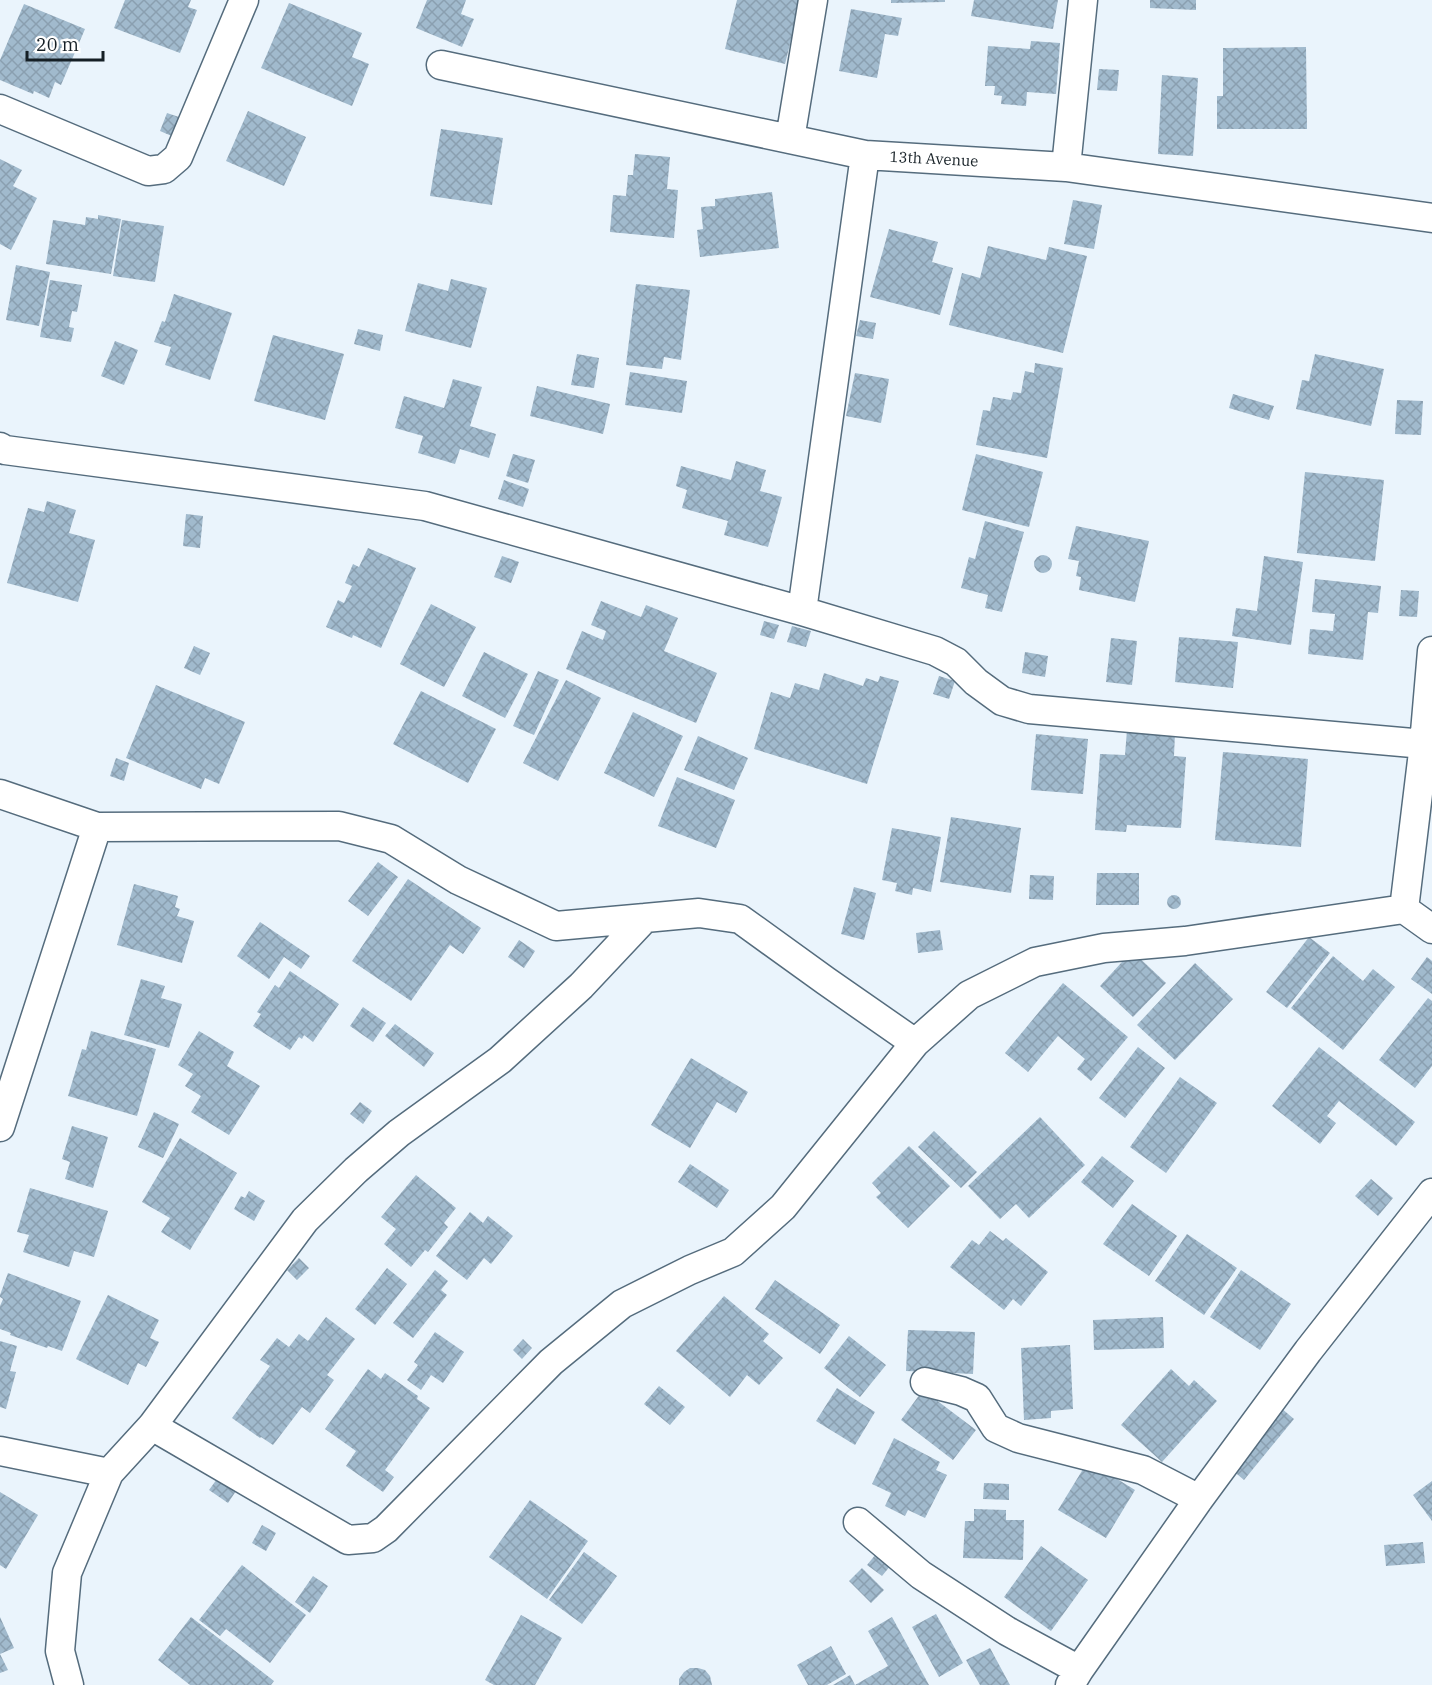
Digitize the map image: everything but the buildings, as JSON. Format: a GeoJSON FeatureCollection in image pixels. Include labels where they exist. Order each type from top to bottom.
{"type":"FeatureCollection","features":[{"type":"Feature","properties":{"kind":"street"},"geometry":{"type":"LineString","coordinates":[[0,109],[148,171],[164,169],[178,157],[244,0]]}},
{"type":"Feature","properties":{"kind":"street"},"geometry":{"type":"LineString","coordinates":[[790,139],[813,0]]}},
{"type":"Feature","properties":{"kind":"street"},"geometry":{"type":"LineString","coordinates":[[1066,167],[1083,0]]}},
{"type":"Feature","properties":{"kind":"street","name":"13th Avenue"},"geometry":{"type":"LineString","coordinates":[[441,64],[865,155],[1066,167],[1432,218]]}},
{"type":"Feature","properties":{"kind":"street"},"geometry":{"type":"LineString","coordinates":[[802,611],[865,155]]}},
{"type":"Feature","properties":{"kind":"street"},"geometry":{"type":"LineString","coordinates":[[2,454],[425,506],[802,611],[935,651],[956,662],[976,682],[1002,701],[1029,710],[1424,744]]}},
{"type":"Feature","properties":{"kind":"street"},"geometry":{"type":"LineString","coordinates":[[1404,909],[1424,744],[1432,651]]}},
{"type":"Feature","properties":{"kind":"street"},"geometry":{"type":"LineString","coordinates":[[0,794],[97,827],[339,826],[392,839],[458,880],[556,926],[699,913],[740,919],[915,1043]]}},
{"type":"Feature","properties":{"kind":"street"},"geometry":{"type":"LineString","coordinates":[[0,1127],[97,827]]}},
{"type":"Feature","properties":{"kind":"street"},"geometry":{"type":"LineString","coordinates":[[152,1426],[348,1540],[373,1538],[386,1529],[551,1362],[622,1304],[690,1270],[733,1252],[783,1207],[915,1043],[969,995],[1035,962],[1104,948],[1185,941],[1404,909],[1432,929]]}},
{"type":"Feature","properties":{"kind":"street"},"geometry":{"type":"LineString","coordinates":[[69,1685],[60,1651],[67,1573],[109,1473],[152,1426],[305,1220],[356,1170],[390,1141],[500,1060],[581,986],[645,918]]}},
{"type":"Feature","properties":{"kind":"street"},"geometry":{"type":"LineString","coordinates":[[858,1522],[921,1575],[1074,1677],[1199,1498],[1308,1351],[1432,1193]]}},
{"type":"Feature","properties":{"kind":"street"},"geometry":{"type":"LineString","coordinates":[[925,1382],[961,1391],[977,1398],[996,1428],[1018,1438],[1143,1470],[1199,1498]]}},
{"type":"Feature","properties":{"kind":"street"},"geometry":{"type":"LineString","coordinates":[[0,1451],[109,1473]]}}]}
